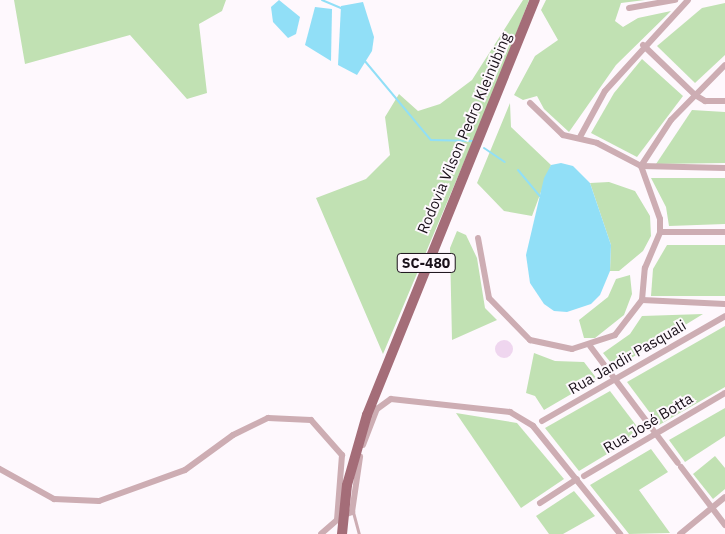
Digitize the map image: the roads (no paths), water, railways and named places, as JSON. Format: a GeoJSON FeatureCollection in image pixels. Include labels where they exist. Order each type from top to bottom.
{"type":"FeatureCollection","features":[{"type":"Feature","properties":{"kind":"main road","name":"Rodovia Vilson Pedro Kleinübing"},"geometry":{"type":"LineString","coordinates":[[342,534],[344,516],[367,415],[535,0]]}},
{"type":"Feature","properties":{"kind":"street"},"geometry":{"type":"LineString","coordinates":[[629,8],[675,0]]}},
{"type":"Feature","properties":{"kind":"street"},"geometry":{"type":"LineString","coordinates":[[580,137],[605,91],[644,45],[688,0]]}},
{"type":"Feature","properties":{"kind":"street"},"geometry":{"type":"LineString","coordinates":[[644,45],[695,95],[705,101],[725,101]]}},
{"type":"Feature","properties":{"kind":"street"},"geometry":{"type":"LineString","coordinates":[[641,166],[695,95],[725,65]]}},
{"type":"Feature","properties":{"kind":"street"},"geometry":{"type":"LineString","coordinates":[[530,103],[563,135],[580,137],[641,166],[725,168]]}},
{"type":"Feature","properties":{"kind":"street"},"geometry":{"type":"LineString","coordinates":[[478,238],[484,250],[490,298],[496,309],[530,340],[547,347],[590,346],[615,335],[642,300],[645,268],[660,232],[660,219],[641,166]]}},
{"type":"Feature","properties":{"kind":"street"},"geometry":{"type":"LineString","coordinates":[[660,232],[725,232]]}},
{"type":"Feature","properties":{"kind":"street"},"geometry":{"type":"LineString","coordinates":[[642,300],[725,304]]}},
{"type":"Feature","properties":{"kind":"street","name":"Rua Jandir Pasquali"},"geometry":{"type":"LineString","coordinates":[[542,421],[725,316]]}},
{"type":"Feature","properties":{"kind":"street"},"geometry":{"type":"LineString","coordinates":[[590,346],[725,525]]}},
{"type":"Feature","properties":{"kind":"street","name":"Rua José Botta"},"geometry":{"type":"LineString","coordinates":[[584,476],[725,392]]}},
{"type":"Feature","properties":{"kind":"street"},"geometry":{"type":"LineString","coordinates":[[320,534],[344,516],[364,443],[377,409],[391,399],[510,412],[533,426],[620,534]]}},
{"type":"Feature","properties":{"kind":"street"},"geometry":{"type":"LineString","coordinates":[[0,470],[54,499],[99,501],[185,470],[233,435],[268,418],[310,420],[342,455],[344,516]]}},
{"type":"Feature","properties":{"kind":"street"},"geometry":{"type":"LineString","coordinates":[[540,503],[577,480]]}},
{"type":"Feature","properties":{"kind":"street"},"geometry":{"type":"LineString","coordinates":[[680,534],[725,497]]}},
{"type":"Feature","properties":{"kind":"lane"},"geometry":{"type":"LineString","coordinates":[[344,516],[359,534]]}},
{"type":"Feature","properties":{"kind":"water"},"geometry":{"type":"Polygon","coordinates":[[[279,0],[300,17],[296,34],[288,38],[273,22],[271,7],[279,0]]]}},
{"type":"Feature","properties":{"kind":"water"},"geometry":{"type":"Polygon","coordinates":[[[363,2],[374,37],[372,51],[357,75],[338,65],[341,6],[363,2]]]}},
{"type":"Feature","properties":{"kind":"water"},"geometry":{"type":"Polygon","coordinates":[[[315,7],[332,9],[331,61],[305,45],[315,7]]]}},
{"type":"Feature","properties":{"kind":"water"},"geometry":{"type":"Polygon","coordinates":[[[561,163],[573,166],[590,183],[611,245],[610,271],[600,295],[591,304],[567,312],[554,311],[544,304],[530,283],[526,255],[544,178],[551,165],[561,163]]]}},
{"type":"Feature","properties":{"kind":"waterway"},"geometry":{"type":"LineString","coordinates":[[322,0],[343,9]]}},
{"type":"Feature","properties":{"kind":"waterway"},"geometry":{"type":"LineString","coordinates":[[364,60],[431,140],[473,141]]}},
{"type":"Feature","properties":{"kind":"waterway"},"geometry":{"type":"LineString","coordinates":[[484,148],[505,162]]}},
{"type":"Feature","properties":{"kind":"waterway"},"geometry":{"type":"LineString","coordinates":[[518,170],[540,196]]}}]}
